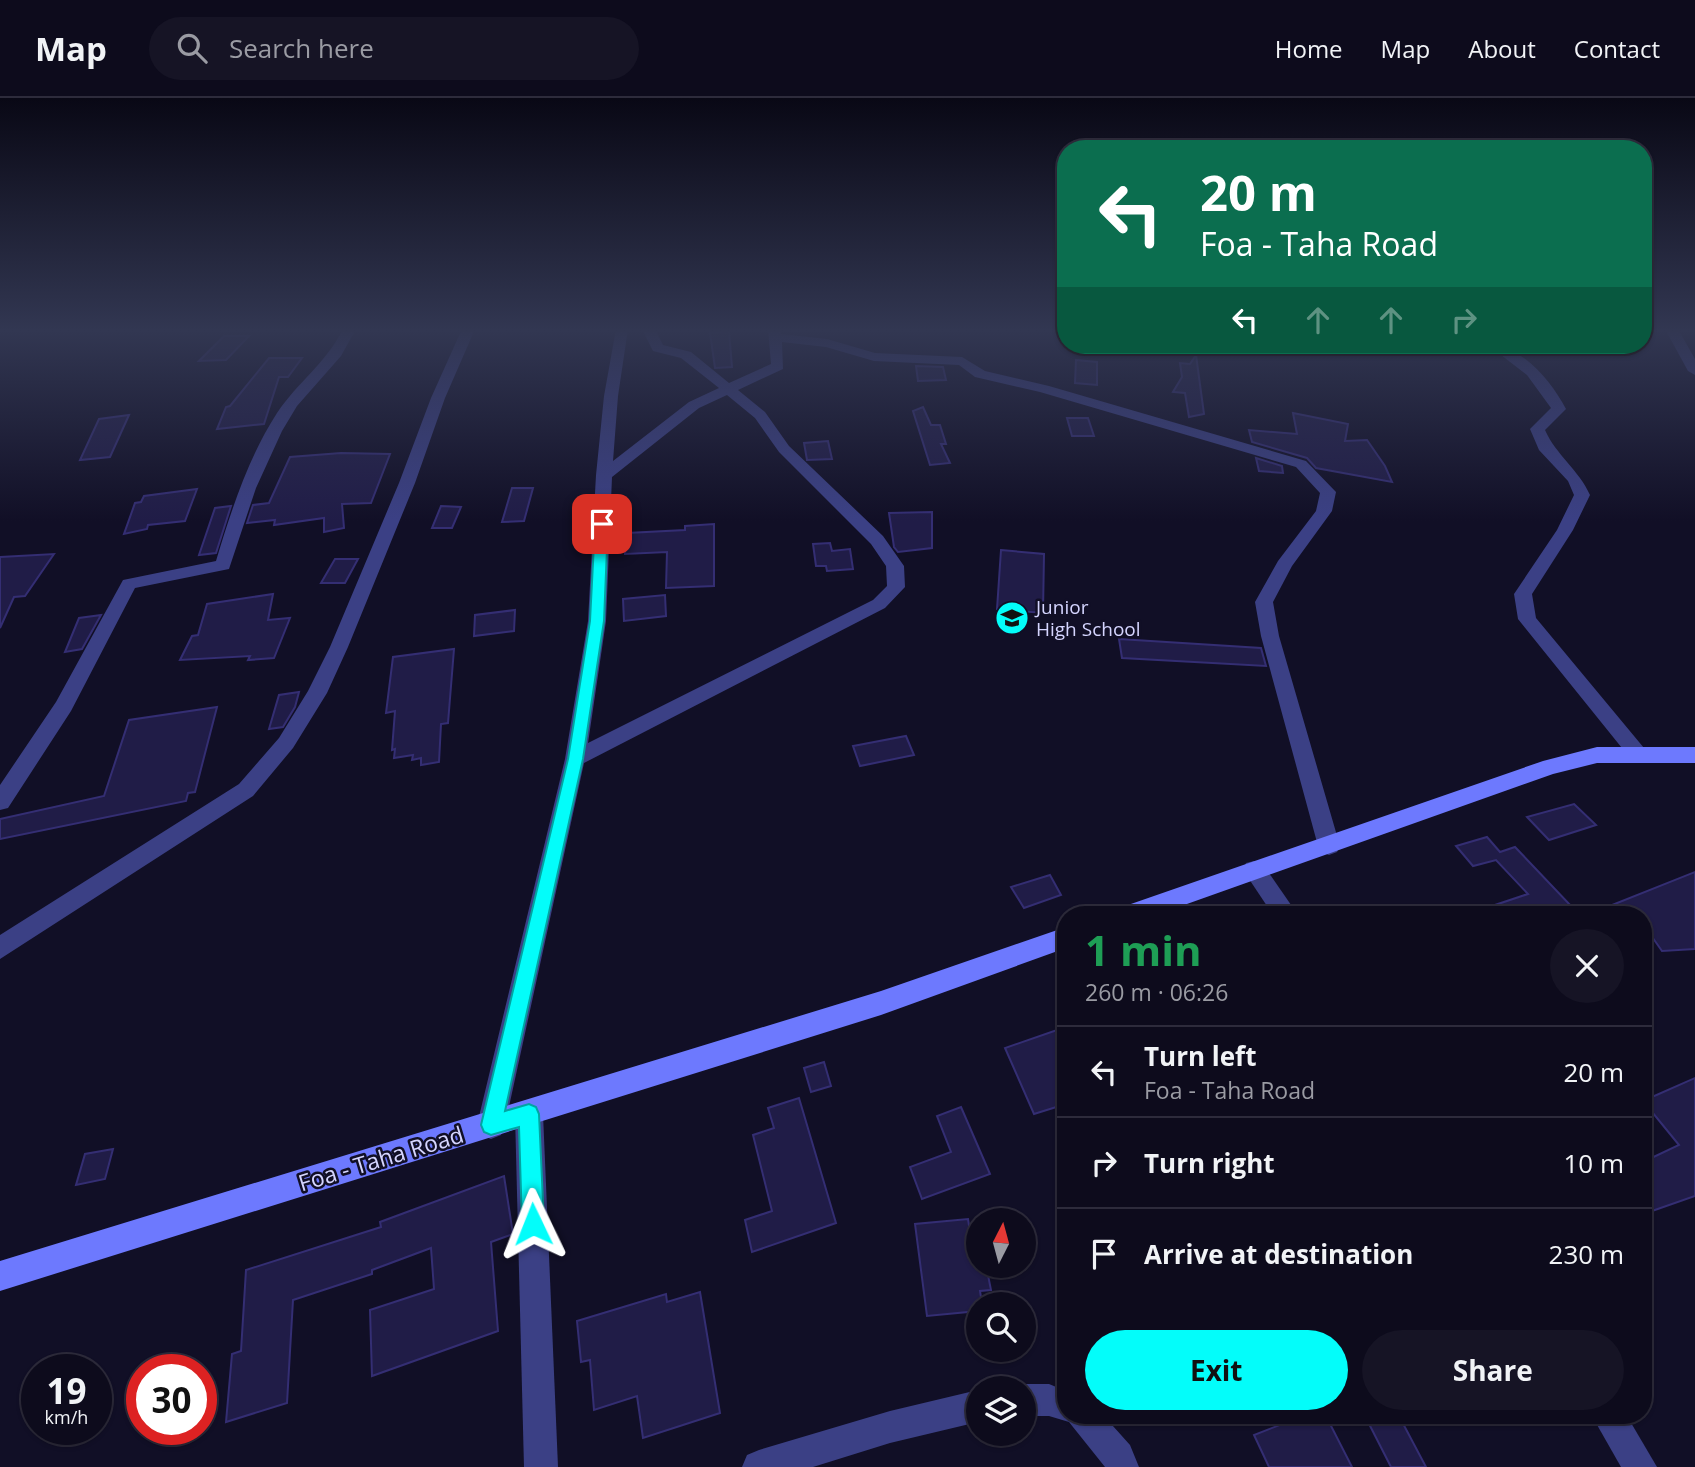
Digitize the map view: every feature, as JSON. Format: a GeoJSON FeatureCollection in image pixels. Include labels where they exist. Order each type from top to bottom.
{"type":"FeatureCollection","features":[{"type":"Feature","properties":{"kind":"street"},"geometry":{"type":"LineString","coordinates":[[0,802],[64,706],[128,584],[223,565],[239,511],[284,414],[303,393]]}},
{"type":"Feature","properties":{"kind":"street"},"geometry":{"type":"LineString","coordinates":[[0,948],[246,790],[286,743],[317,693],[340,647],[407,483],[440,393]]}},
{"type":"Feature","properties":{"kind":"street"},"geometry":{"type":"LineString","coordinates":[[491,1125],[575,759],[597,621],[604,475],[612,393]]}},
{"type":"Feature","properties":{"kind":"street"},"geometry":{"type":"LineString","coordinates":[[604,475],[694,405],[718,393]]}},
{"type":"Feature","properties":{"kind":"street"},"geometry":{"type":"LineString","coordinates":[[575,759],[879,604],[895,587],[895,566],[877,540],[785,449],[760,415],[733,393]]}},
{"type":"Feature","properties":{"kind":"street"},"geometry":{"type":"LineString","coordinates":[[1051,393],[1186,429],[1301,464],[1328,492],[1324,511],[1284,565],[1264,602],[1270,636],[1329,846]]}},
{"type":"Feature","properties":{"kind":"street"},"geometry":{"type":"LineString","coordinates":[[1551,393],[1559,409],[1537,429],[1546,450],[1575,479],[1582,495],[1565,530],[1523,594],[1527,619],[1637,752]]}},
{"type":"Feature","properties":{"kind":"street"},"geometry":{"type":"LineString","coordinates":[[1153,906],[1550,766],[1597,755],[1637,752],[1695,755]]}},
{"type":"Feature","properties":{"kind":"street"},"geometry":{"type":"LineString","coordinates":[[1254,870],[1280,906]]}},
{"type":"Feature","properties":{"kind":"street","name":"Foa - Taha Road"},"geometry":{"type":"LineString","coordinates":[[0,1276],[881,1003],[1057,940]]}},
{"type":"Feature","properties":{"kind":"street"},"geometry":{"type":"LineString","coordinates":[[529,1114],[541,1467]]}},
{"type":"Feature","properties":{"kind":"street"},"geometry":{"type":"LineString","coordinates":[[1036,1400],[1057,1403]]}},
{"type":"Feature","properties":{"kind":"street"},"geometry":{"type":"LineString","coordinates":[[759,1467],[890,1427],[966,1409]]}},
{"type":"Feature","properties":{"kind":"street"},"geometry":{"type":"LineString","coordinates":[[1090,1424],[1118,1457],[1122,1467]]}},
{"type":"Feature","properties":{"kind":"street"},"geometry":{"type":"LineString","coordinates":[[1613,1424],[1640,1467]]}},
{"type":"Feature","properties":{"kind":"building"},"geometry":{"type":"Polygon","coordinates":[[[241,393],[274,393],[264,424],[217,429],[226,407],[241,393]]]}},
{"type":"Feature","properties":{"kind":"building"},"geometry":{"type":"Polygon","coordinates":[[[1185,393],[1201,393],[1204,414],[1189,417],[1185,393]]]}},
{"type":"Feature","properties":{"kind":"building"},"geometry":{"type":"Polygon","coordinates":[[[923,407],[931,425],[940,425],[946,444],[941,444],[950,463],[930,465],[913,411],[923,407]]]}},
{"type":"Feature","properties":{"kind":"building"},"geometry":{"type":"Polygon","coordinates":[[[1293,413],[1348,424],[1345,441],[1367,440],[1385,466],[1392,482],[1316,468],[1307,458],[1252,442],[1249,430],[1297,434],[1293,413]]]}},
{"type":"Feature","properties":{"kind":"building"},"geometry":{"type":"Polygon","coordinates":[[[129,415],[110,457],[80,460],[99,419],[129,415]]]}},
{"type":"Feature","properties":{"kind":"building"},"geometry":{"type":"Polygon","coordinates":[[[1067,418],[1088,418],[1094,436],[1072,436],[1067,418]]]}},
{"type":"Feature","properties":{"kind":"building"},"geometry":{"type":"Polygon","coordinates":[[[828,441],[832,459],[807,460],[804,443],[828,441]]]}},
{"type":"Feature","properties":{"kind":"building"},"geometry":{"type":"Polygon","coordinates":[[[341,453],[390,454],[371,503],[342,504],[344,528],[324,532],[324,518],[274,525],[275,520],[247,523],[253,505],[269,503],[290,457],[341,453]]]}},
{"type":"Feature","properties":{"kind":"building"},"geometry":{"type":"Polygon","coordinates":[[[1256,458],[1282,466],[1283,473],[1259,471],[1256,458]]]}},
{"type":"Feature","properties":{"kind":"building"},"geometry":{"type":"Polygon","coordinates":[[[512,488],[533,488],[524,521],[502,522],[512,488]]]}},
{"type":"Feature","properties":{"kind":"building"},"geometry":{"type":"Polygon","coordinates":[[[197,489],[185,521],[148,525],[147,529],[124,534],[135,503],[141,502],[144,496],[197,489]]]}},
{"type":"Feature","properties":{"kind":"building"},"geometry":{"type":"Polygon","coordinates":[[[231,506],[216,553],[199,555],[215,508],[231,506]]]}},
{"type":"Feature","properties":{"kind":"building"},"geometry":{"type":"Polygon","coordinates":[[[441,506],[461,507],[452,528],[432,528],[441,506]]]}},
{"type":"Feature","properties":{"kind":"building"},"geometry":{"type":"Polygon","coordinates":[[[932,512],[932,548],[898,552],[894,547],[889,513],[932,512]]]}},
{"type":"Feature","properties":{"kind":"building"},"geometry":{"type":"Polygon","coordinates":[[[714,524],[714,586],[666,588],[667,552],[625,554],[627,533],[685,530],[685,526],[714,524]]]}},
{"type":"Feature","properties":{"kind":"building"},"geometry":{"type":"Polygon","coordinates":[[[830,543],[832,551],[850,549],[853,569],[827,571],[826,566],[816,566],[813,544],[830,543]]]}},
{"type":"Feature","properties":{"kind":"building"},"geometry":{"type":"Polygon","coordinates":[[[1001,550],[1044,554],[1043,613],[997,609],[1001,550]]]}},
{"type":"Feature","properties":{"kind":"building"},"geometry":{"type":"Polygon","coordinates":[[[54,554],[25,596],[14,597],[0,628],[0,557],[54,554]]]}},
{"type":"Feature","properties":{"kind":"building"},"geometry":{"type":"Polygon","coordinates":[[[335,559],[358,559],[345,583],[321,583],[335,559]]]}},
{"type":"Feature","properties":{"kind":"building"},"geometry":{"type":"Polygon","coordinates":[[[273,594],[268,620],[290,618],[274,658],[248,660],[250,656],[180,660],[192,636],[198,635],[207,604],[273,594]]]}},
{"type":"Feature","properties":{"kind":"building"},"geometry":{"type":"Polygon","coordinates":[[[665,595],[666,616],[624,621],[623,599],[665,595]]]}},
{"type":"Feature","properties":{"kind":"building"},"geometry":{"type":"Polygon","coordinates":[[[515,610],[514,631],[474,636],[475,615],[515,610]]]}},
{"type":"Feature","properties":{"kind":"building"},"geometry":{"type":"Polygon","coordinates":[[[101,615],[82,649],[65,652],[79,618],[101,615]]]}},
{"type":"Feature","properties":{"kind":"building"},"geometry":{"type":"Polygon","coordinates":[[[1119,639],[1261,648],[1266,666],[1122,658],[1119,639]]]}},
{"type":"Feature","properties":{"kind":"building"},"geometry":{"type":"Polygon","coordinates":[[[454,649],[448,723],[441,724],[439,762],[421,765],[421,758],[412,760],[413,755],[394,758],[395,749],[392,750],[395,711],[386,713],[393,657],[454,649]]]}},
{"type":"Feature","properties":{"kind":"building"},"geometry":{"type":"Polygon","coordinates":[[[299,692],[295,707],[283,727],[269,729],[279,695],[299,692]]]}},
{"type":"Feature","properties":{"kind":"building"},"geometry":{"type":"Polygon","coordinates":[[[217,707],[195,792],[188,793],[186,801],[0,839],[0,819],[104,796],[129,720],[217,707]]]}},
{"type":"Feature","properties":{"kind":"building"},"geometry":{"type":"Polygon","coordinates":[[[906,736],[914,755],[860,766],[853,746],[906,736]]]}},
{"type":"Feature","properties":{"kind":"building"},"geometry":{"type":"Polygon","coordinates":[[[1574,804],[1596,825],[1549,840],[1527,817],[1574,804]]]}},
{"type":"Feature","properties":{"kind":"building"},"geometry":{"type":"Polygon","coordinates":[[[1487,837],[1500,852],[1515,847],[1571,906],[1492,906],[1528,894],[1496,860],[1473,866],[1456,846],[1487,837]]]}},
{"type":"Feature","properties":{"kind":"building"},"geometry":{"type":"Polygon","coordinates":[[[1695,872],[1695,949],[1662,951],[1652,937],[1652,906],[1610,906],[1695,872]]]}},
{"type":"Feature","properties":{"kind":"building"},"geometry":{"type":"Polygon","coordinates":[[[1050,875],[1061,895],[1024,908],[1011,887],[1050,875]]]}},
{"type":"Feature","properties":{"kind":"building"},"geometry":{"type":"Polygon","coordinates":[[[1057,1030],[1057,1107],[1034,1114],[1005,1048],[1057,1030]]]}},
{"type":"Feature","properties":{"kind":"building"},"geometry":{"type":"Polygon","coordinates":[[[824,1062],[831,1086],[811,1092],[804,1068],[824,1062]]]}},
{"type":"Feature","properties":{"kind":"building"},"geometry":{"type":"Polygon","coordinates":[[[1695,1078],[1695,1196],[1652,1211],[1652,1158],[1679,1145],[1652,1112],[1652,1097],[1695,1078]]]}},
{"type":"Feature","properties":{"kind":"building"},"geometry":{"type":"Polygon","coordinates":[[[799,1098],[836,1223],[752,1252],[745,1220],[772,1211],[753,1135],[774,1128],[768,1108],[799,1098]]]}},
{"type":"Feature","properties":{"kind":"building"},"geometry":{"type":"Polygon","coordinates":[[[961,1107],[990,1174],[922,1199],[910,1167],[951,1152],[937,1116],[961,1107]]]}},
{"type":"Feature","properties":{"kind":"building"},"geometry":{"type":"Polygon","coordinates":[[[113,1149],[105,1179],[76,1185],[85,1154],[113,1149]]]}},
{"type":"Feature","properties":{"kind":"building"},"geometry":{"type":"Polygon","coordinates":[[[504,1176],[513,1234],[491,1242],[498,1331],[372,1376],[370,1310],[434,1289],[431,1248],[372,1270],[372,1274],[293,1300],[287,1403],[226,1422],[232,1354],[241,1351],[246,1270],[381,1227],[380,1222],[504,1176]]]}},
{"type":"Feature","properties":{"kind":"building"},"geometry":{"type":"Polygon","coordinates":[[[966,1219],[966,1278],[989,1278],[991,1290],[966,1292],[966,1312],[927,1316],[915,1224],[966,1219]]]}},
{"type":"Feature","properties":{"kind":"building"},"geometry":{"type":"Polygon","coordinates":[[[700,1292],[720,1413],[643,1438],[637,1396],[594,1410],[590,1360],[581,1362],[577,1321],[666,1294],[667,1302],[700,1292]]]}},
{"type":"Feature","properties":{"kind":"building"},"geometry":{"type":"Polygon","coordinates":[[[1282,1424],[1330,1424],[1352,1467],[1269,1467],[1254,1435],[1282,1424]]]}},
{"type":"Feature","properties":{"kind":"building"},"geometry":{"type":"Polygon","coordinates":[[[1369,1424],[1403,1424],[1426,1467],[1391,1467],[1369,1424]]]}},
{"type":"Feature","properties":{"kind":"place","name":"Junior High School"},"geometry":{"type":"Point","coordinates":[1012,618]}},
{"type":"Feature","properties":{"kind":"route"},"geometry":{"type":"LineString","coordinates":[[533,1224],[529,1114],[491,1125],[575,759],[597,621],[602,524]]}}]}
